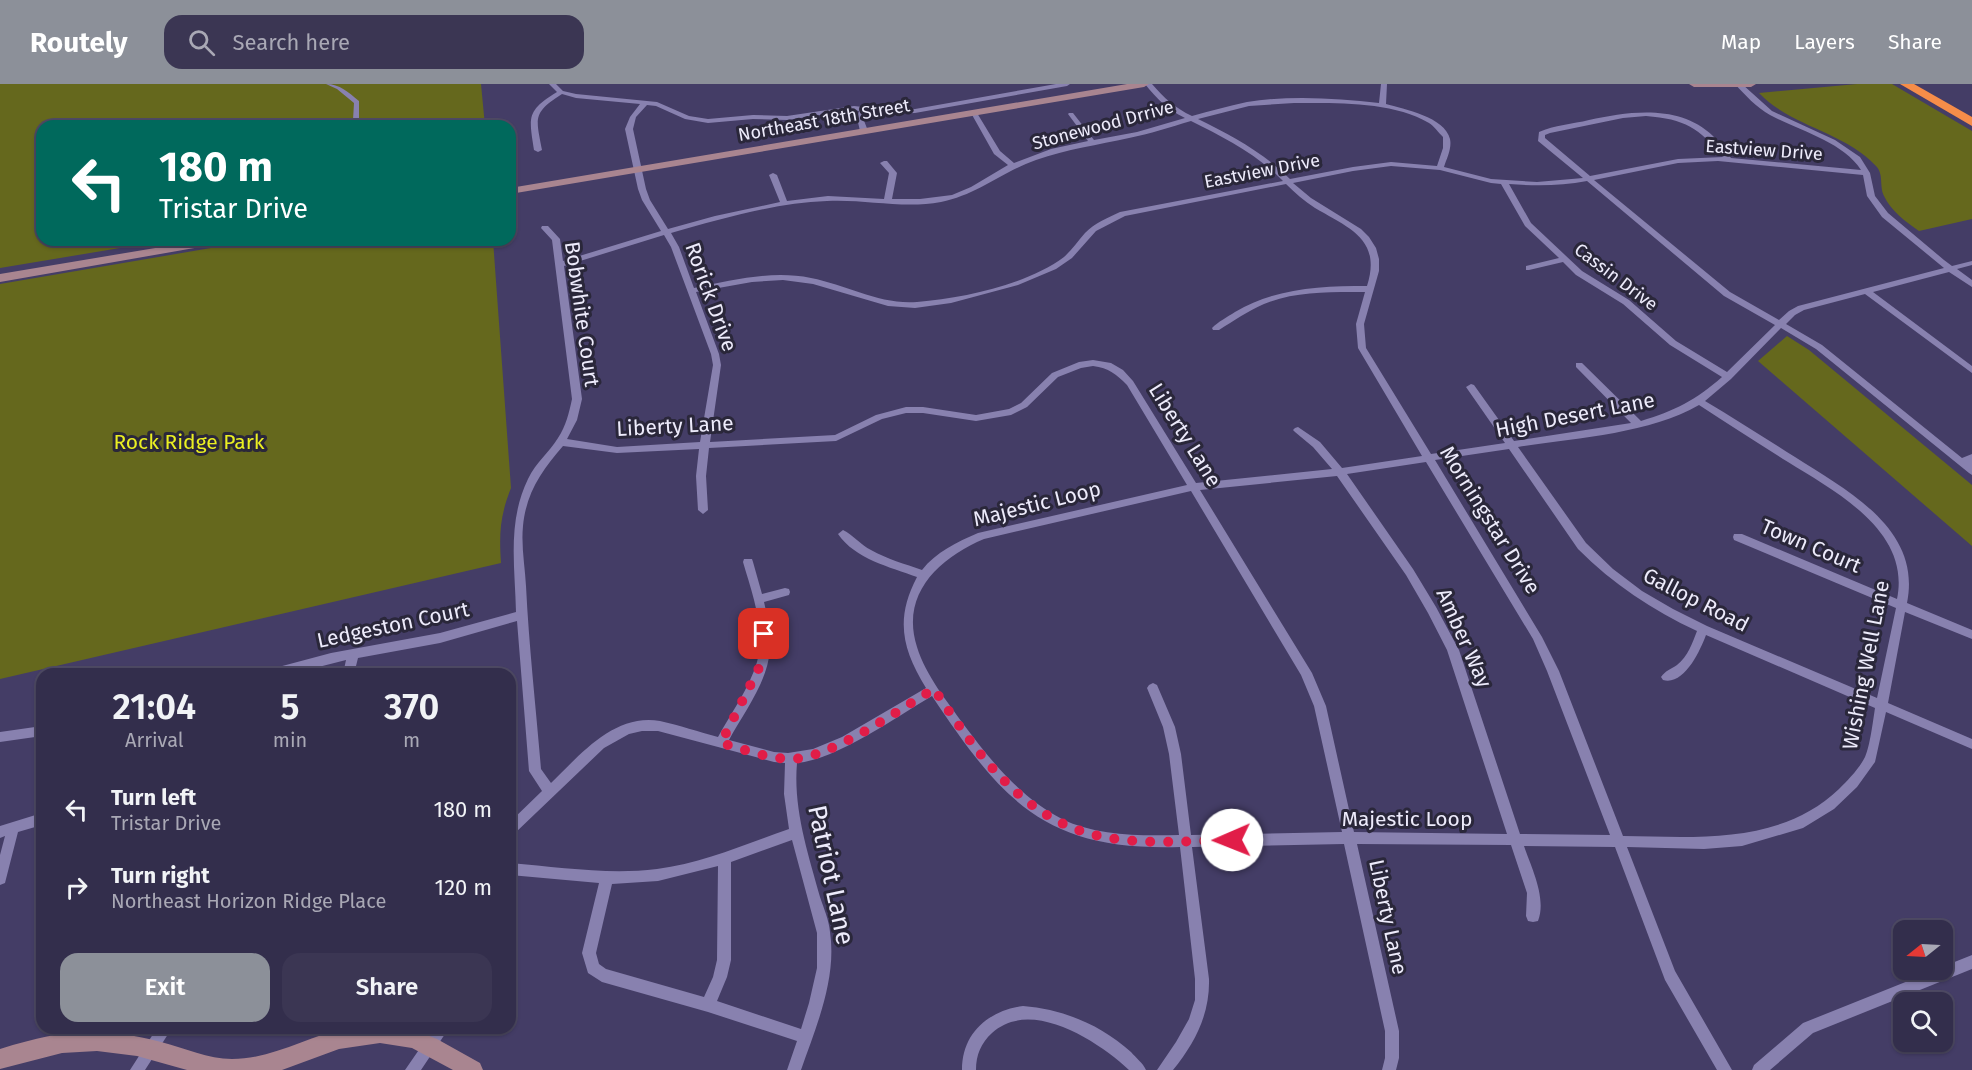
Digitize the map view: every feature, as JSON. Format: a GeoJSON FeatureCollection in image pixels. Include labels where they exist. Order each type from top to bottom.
{"type":"FeatureCollection","features":[{"type":"Feature","properties":{"kind":"highway"},"geometry":{"type":"LineString","coordinates":[[1906,84],[1972,122]]}},
{"type":"Feature","properties":{"kind":"highway"},"geometry":{"type":"LineString","coordinates":[[1916,84],[1972,115]]}},
{"type":"Feature","properties":{"kind":"main road","name":"Northeast 18th Street"},"geometry":{"type":"LineString","coordinates":[[516,190],[1146,84]]}},
{"type":"Feature","properties":{"kind":"main road"},"geometry":{"type":"LineString","coordinates":[[1694,84],[1751,84]]}},
{"type":"Feature","properties":{"kind":"main road"},"geometry":{"type":"LineString","coordinates":[[0,278],[188,246]]}},
{"type":"Feature","properties":{"kind":"main road"},"geometry":{"type":"LineString","coordinates":[[0,1059],[59,1041],[81,1039],[108,1041],[151,1049],[234,1070],[262,1066],[357,1034]]}},
{"type":"Feature","properties":{"kind":"main road"},"geometry":{"type":"LineString","coordinates":[[393,1034],[405,1036],[473,1070]]}},
{"type":"Feature","properties":{"kind":"street"},"geometry":{"type":"LineString","coordinates":[[329,84],[339,88],[357,102],[355,120]]}},
{"type":"Feature","properties":{"kind":"street"},"geometry":{"type":"LineString","coordinates":[[552,84],[561,92],[576,96],[646,102],[667,107],[687,118],[708,121],[753,117],[787,118],[864,108],[889,112],[915,111],[1067,84]]}},
{"type":"Feature","properties":{"kind":"street","name":"Morningstar Drive"},"geometry":{"type":"LineString","coordinates":[[1146,84],[1164,102],[1265,160],[1310,201],[1342,220],[1364,237],[1375,258],[1359,321],[1358,334],[1362,348],[1538,637],[1670,975],[1725,1070]]}},
{"type":"Feature","properties":{"kind":"street"},"geometry":{"type":"LineString","coordinates":[[1383,106],[1384,84]]}},
{"type":"Feature","properties":{"kind":"street"},"geometry":{"type":"LineString","coordinates":[[1739,84],[1770,112],[1845,150],[1857,159],[1866,173],[1871,196],[1879,208],[1972,284]]}},
{"type":"Feature","properties":{"kind":"street"},"geometry":{"type":"LineString","coordinates":[[538,150],[533,122],[534,113],[539,106],[561,92]]}},
{"type":"Feature","properties":{"kind":"street","name":"Stonewood Drrive"},"geometry":{"type":"LineString","coordinates":[[560,264],[668,232],[784,204],[826,198],[921,201],[953,197],[969,192],[1013,166],[1056,150],[1136,134],[1190,118],[1251,104],[1295,100],[1338,101],[1383,106],[1415,113],[1441,128],[1447,138],[1447,148],[1440,168]]}},
{"type":"Feature","properties":{"kind":"street","name":"Rorick Drive"},"geometry":{"type":"LineString","coordinates":[[646,102],[633,117],[629,129],[646,200],[668,232],[715,354],[717,365],[700,496],[703,510]]}},
{"type":"Feature","properties":{"kind":"street"},"geometry":{"type":"LineString","coordinates":[[864,108],[860,118],[864,131]]}},
{"type":"Feature","properties":{"kind":"street"},"geometry":{"type":"LineString","coordinates":[[1728,159],[1711,136],[1687,121],[1666,114],[1644,112],[1548,131],[1542,134],[1541,139],[1727,294],[1744,306],[1819,347],[1969,468]]}},
{"type":"Feature","properties":{"kind":"street"},"geometry":{"type":"LineString","coordinates":[[974,113],[998,152],[1013,166]]}},
{"type":"Feature","properties":{"kind":"street"},"geometry":{"type":"LineString","coordinates":[[1071,114],[1092,142]]}},
{"type":"Feature","properties":{"kind":"street","name":"Eastview Drive"},"geometry":{"type":"LineString","coordinates":[[691,291],[744,281],[788,278],[812,280],[878,302],[896,305],[937,302],[996,289],[1048,269],[1067,258],[1095,227],[1123,214],[1288,181],[1392,164],[1440,168],[1504,183],[1557,183],[1668,163],[1728,159],[1866,173]]}},
{"type":"Feature","properties":{"kind":"street"},"geometry":{"type":"LineString","coordinates":[[884,163],[893,173],[888,199]]}},
{"type":"Feature","properties":{"kind":"street"},"geometry":{"type":"LineString","coordinates":[[773,175],[784,204]]}},
{"type":"Feature","properties":{"kind":"street","name":"Cassin Drive"},"geometry":{"type":"LineString","coordinates":[[1504,183],[1528,224],[1579,273],[1626,302],[1673,343],[1728,377]]}},
{"type":"Feature","properties":{"kind":"street","name":"Bobwhite Court"},"geometry":{"type":"LineString","coordinates":[[545,228],[556,239],[577,399],[572,420],[561,442],[542,463],[532,480],[523,504],[518,528],[522,615],[535,771],[550,792]]}},
{"type":"Feature","properties":{"kind":"street"},"geometry":{"type":"LineString","coordinates":[[1529,268],[1564,260]]}},
{"type":"Feature","properties":{"kind":"street","name":"High Desert Lane"},"geometry":{"type":"LineString","coordinates":[[1428,458],[1640,425],[1671,415],[1699,401],[1728,377],[1779,324],[1801,308],[1972,263]]}},
{"type":"Feature","properties":{"kind":"street"},"geometry":{"type":"LineString","coordinates":[[1216,328],[1261,302],[1279,297],[1304,292],[1368,289]]}},
{"type":"Feature","properties":{"kind":"street"},"geometry":{"type":"LineString","coordinates":[[1866,291],[1972,370]]}},
{"type":"Feature","properties":{"kind":"street","name":"Liberty Lane"},"geometry":{"type":"LineString","coordinates":[[561,442],[616,450],[836,438],[879,417],[906,410],[923,410],[958,417],[992,416],[1011,412],[1024,405],[1049,380],[1066,368],[1094,363],[1120,372],[1130,383],[1306,673],[1320,706],[1392,1030],[1392,1058],[1389,1070]]}},
{"type":"Feature","properties":{"kind":"street"},"geometry":{"type":"LineString","coordinates":[[1579,365],[1640,425]]}},
{"type":"Feature","properties":{"kind":"street","name":"Gallop Road"},"geometry":{"type":"LineString","coordinates":[[1471,387],[1564,522],[1603,569],[1661,610],[1882,708],[1972,744]]}},
{"type":"Feature","properties":{"kind":"street","name":"Wishing Well Lane"},"geometry":{"type":"LineString","coordinates":[[1619,841],[1704,843],[1742,840],[1799,824],[1830,805],[1853,783],[1871,758],[1905,587],[1903,566],[1893,542],[1871,515],[1846,494],[1699,401]]}},
{"type":"Feature","properties":{"kind":"street","name":"Amber Way"},"geometry":{"type":"LineString","coordinates":[[1298,430],[1322,448],[1417,582],[1449,641],[1467,687],[1533,893],[1533,916]]}},
{"type":"Feature","properties":{"kind":"street"},"geometry":{"type":"LineString","coordinates":[[1969,468],[1966,460],[1972,457]]}},
{"type":"Feature","properties":{"kind":"street","name":"Majestic Loop"},"geometry":{"type":"LineString","coordinates":[[1428,458],[1339,472],[1194,487],[982,536],[960,544],[939,558],[923,575],[913,591],[908,611],[907,632],[914,654],[934,689],[967,736],[999,775],[1028,804],[1051,819],[1093,834],[1131,840],[1185,841],[1351,838],[1619,841]]}},
{"type":"Feature","properties":{"kind":"street"},"geometry":{"type":"LineString","coordinates":[[843,534],[851,544],[864,552],[923,575]]}},
{"type":"Feature","properties":{"kind":"street","name":"Town Court"},"geometry":{"type":"LineString","coordinates":[[1738,537],[1972,635]]}},
{"type":"Feature","properties":{"kind":"street"},"geometry":{"type":"LineString","coordinates":[[721,743],[762,662],[764,634],[748,562]]}},
{"type":"Feature","properties":{"kind":"street"},"geometry":{"type":"LineString","coordinates":[[758,600],[785,592]]}},
{"type":"Feature","properties":{"kind":"street","name":"Ledgeston Court"},"geometry":{"type":"LineString","coordinates":[[294,668],[331,658],[440,638],[522,615]]}},
{"type":"Feature","properties":{"kind":"street"},"geometry":{"type":"LineString","coordinates":[[1667,677],[1680,670],[1691,659],[1703,629]]}},
{"type":"Feature","properties":{"kind":"street"},"geometry":{"type":"LineString","coordinates":[[350,668],[353,654]]}},
{"type":"Feature","properties":{"kind":"street"},"geometry":{"type":"LineString","coordinates":[[1153,688],[1168,727],[1175,754],[1202,979],[1202,1002],[1177,1056],[1164,1070]]}},
{"type":"Feature","properties":{"kind":"street"},"geometry":{"type":"LineString","coordinates":[[516,824],[600,744],[627,729],[658,726],[790,759],[832,750],[934,689]]}},
{"type":"Feature","properties":{"kind":"street"},"geometry":{"type":"LineString","coordinates":[[0,737],[36,732]]}},
{"type":"Feature","properties":{"kind":"street","name":"Patriot Lane"},"geometry":{"type":"LineString","coordinates":[[790,759],[788,782],[796,833],[824,931],[825,962],[794,1070]]}},
{"type":"Feature","properties":{"kind":"street"},"geometry":{"type":"LineString","coordinates":[[0,879],[6,830],[36,821]]}},
{"type":"Feature","properties":{"kind":"street"},"geometry":{"type":"LineString","coordinates":[[516,869],[607,877],[639,877],[666,873],[725,857],[796,833]]}},
{"type":"Feature","properties":{"kind":"street"},"geometry":{"type":"LineString","coordinates":[[708,1005],[720,977],[724,960],[725,857]]}},
{"type":"Feature","properties":{"kind":"street"},"geometry":{"type":"LineString","coordinates":[[607,877],[588,953],[593,968],[602,975],[708,1005],[805,1037]]}},
{"type":"Feature","properties":{"kind":"street"},"geometry":{"type":"LineString","coordinates":[[1759,1070],[1808,1028],[1972,962]]}},
{"type":"Feature","properties":{"kind":"street"},"geometry":{"type":"LineString","coordinates":[[969,1070],[976,1040],[993,1021],[1015,1012],[1035,1013],[1092,1032],[1118,1050],[1139,1070]]}},
{"type":"Feature","properties":{"kind":"street"},"geometry":{"type":"LineString","coordinates":[[137,1070],[161,1034]]}},
{"type":"Feature","properties":{"kind":"street"},"geometry":{"type":"LineString","coordinates":[[412,1070],[438,1034]]}},
{"type":"Feature","properties":{"kind":"green space"},"geometry":{"type":"Polygon","coordinates":[[[0,84],[481,84],[484,120],[36,120],[36,246],[132,246],[0,268],[0,84]]]}},
{"type":"Feature","properties":{"kind":"green space"},"geometry":{"type":"Polygon","coordinates":[[[1857,84],[1892,84],[1972,131],[1972,219],[1919,231],[1891,207],[1883,192],[1878,169],[1863,154],[1833,136],[1786,114],[1759,93],[1857,84]]]}},
{"type":"Feature","properties":{"kind":"green space","name":"Rock Ridge Park"},"geometry":{"type":"Polygon","coordinates":[[[223,246],[493,246],[511,488],[501,525],[501,563],[48,668],[36,668],[36,671],[0,679],[0,284],[223,246]]]}},
{"type":"Feature","properties":{"kind":"green space"},"geometry":{"type":"Polygon","coordinates":[[[1787,336],[1809,350],[1972,485],[1972,546],[1758,361],[1787,336]]]}},
{"type":"Feature","properties":{"kind":"route"},"geometry":{"type":"LineString","coordinates":[[764,634],[762,662],[757,675],[721,743],[774,757],[790,759],[810,756],[832,750],[934,689],[967,736],[999,775],[1028,804],[1059,823],[1093,834],[1131,840],[1232,840]]}}]}
